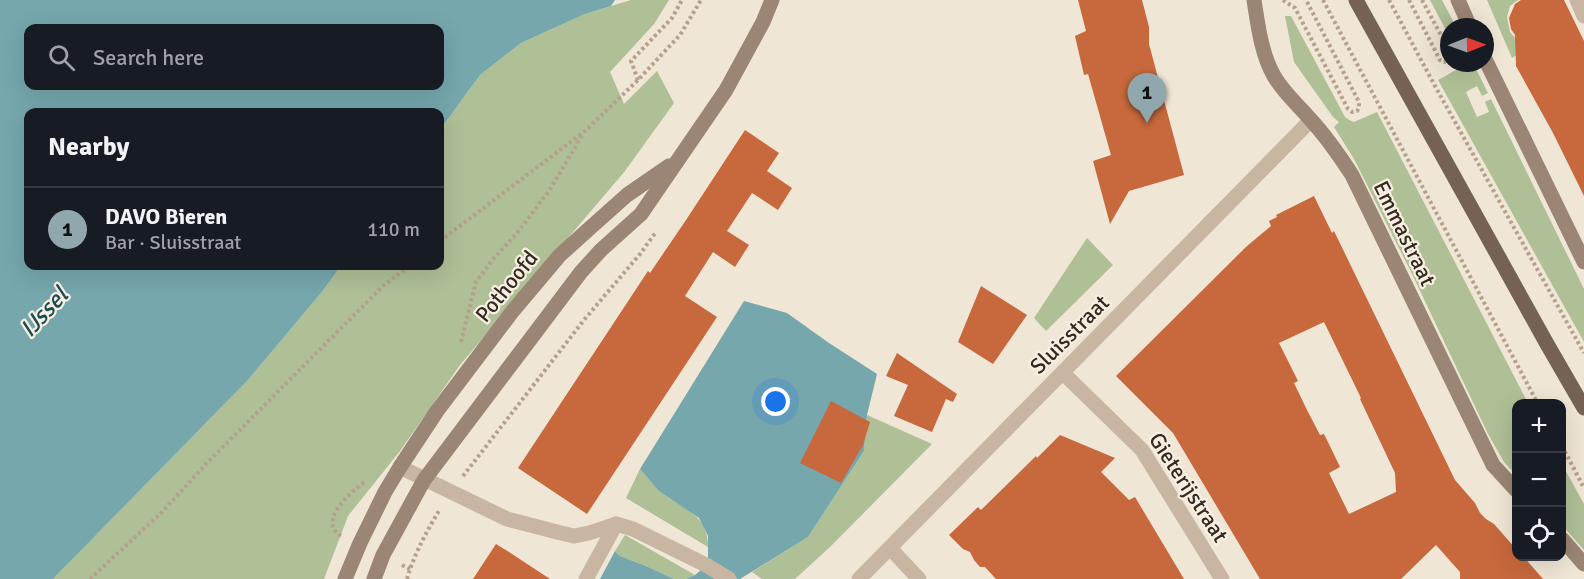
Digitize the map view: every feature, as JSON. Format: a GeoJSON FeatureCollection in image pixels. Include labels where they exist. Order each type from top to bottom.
{"type":"FeatureCollection","features":[{"type":"Feature","properties":{"kind":"main road"},"geometry":{"type":"LineString","coordinates":[[1356,0],[1584,408]]}},
{"type":"Feature","properties":{"kind":"street","name":"Pothoofd"},"geometry":{"type":"LineString","coordinates":[[374,579],[383,555],[423,480],[580,272],[641,214],[726,90],[763,22],[772,0]]}},
{"type":"Feature","properties":{"kind":"street","name":"Emmastraat"},"geometry":{"type":"LineString","coordinates":[[1254,0],[1262,43],[1275,77],[1332,144],[1352,175],[1493,465],[1512,486]]}},
{"type":"Feature","properties":{"kind":"street"},"geometry":{"type":"LineString","coordinates":[[1458,0],[1466,18]]}},
{"type":"Feature","properties":{"kind":"street"},"geometry":{"type":"LineString","coordinates":[[1577,0],[1584,16]]}},
{"type":"Feature","properties":{"kind":"street"},"geometry":{"type":"LineString","coordinates":[[1491,72],[1584,261]]}},
{"type":"Feature","properties":{"kind":"street","name":"Sluisstraat"},"geometry":{"type":"LineString","coordinates":[[859,579],[1311,120]]}},
{"type":"Feature","properties":{"kind":"street","name":"Pothoofd"},"geometry":{"type":"LineString","coordinates":[[345,579],[364,532],[400,467],[451,393],[512,312],[560,255],[627,195],[676,161]]}},
{"type":"Feature","properties":{"kind":"street","name":"Gieterijstraat"},"geometry":{"type":"LineString","coordinates":[[1063,373],[1142,450],[1222,579]]}},
{"type":"Feature","properties":{"kind":"street"},"geometry":{"type":"LineString","coordinates":[[400,467],[507,519],[574,536],[616,524],[633,529],[729,579]]}},
{"type":"Feature","properties":{"kind":"street"},"geometry":{"type":"LineString","coordinates":[[586,579],[616,524]]}},
{"type":"Feature","properties":{"kind":"street"},"geometry":{"type":"LineString","coordinates":[[1566,544],[1584,564]]}},
{"type":"Feature","properties":{"kind":"street"},"geometry":{"type":"LineString","coordinates":[[890,548],[919,579]]}},
{"type":"Feature","properties":{"kind":"path"},"geometry":{"type":"LineString","coordinates":[[638,80],[630,61],[672,18],[682,0]]}},
{"type":"Feature","properties":{"kind":"path"},"geometry":{"type":"LineString","coordinates":[[444,238],[585,131],[680,35],[701,0]]}},
{"type":"Feature","properties":{"kind":"path"},"geometry":{"type":"LineString","coordinates":[[1283,0],[1295,8],[1347,108],[1352,112],[1357,111],[1359,102],[1306,0]]}},
{"type":"Feature","properties":{"kind":"path","name":"Emmastraat"},"geometry":{"type":"LineString","coordinates":[[1323,0],[1535,399]]}},
{"type":"Feature","properties":{"kind":"path"},"geometry":{"type":"LineString","coordinates":[[1389,0],[1584,353]]}},
{"type":"Feature","properties":{"kind":"path"},"geometry":{"type":"LineString","coordinates":[[1409,0],[1440,60]]}},
{"type":"Feature","properties":{"kind":"path"},"geometry":{"type":"LineString","coordinates":[[1422,0],[1440,33]]}},
{"type":"Feature","properties":{"kind":"path"},"geometry":{"type":"LineString","coordinates":[[459,348],[476,282],[549,191],[585,131]]}},
{"type":"Feature","properties":{"kind":"path"},"geometry":{"type":"LineString","coordinates":[[90,579],[161,513],[207,463],[383,286],[403,270]]}},
{"type":"Feature","properties":{"kind":"path"},"geometry":{"type":"LineString","coordinates":[[1566,453],[1584,488]]}},
{"type":"Feature","properties":{"kind":"path"},"geometry":{"type":"LineString","coordinates":[[407,579],[429,527],[450,491]]}},
{"type":"Feature","properties":{"kind":"green space"},"geometry":{"type":"Polygon","coordinates":[[[631,0],[669,0],[654,24],[610,72],[624,104],[657,71],[674,103],[625,171],[460,365],[400,451],[348,516],[324,579],[53,579],[248,380],[338,270],[444,270],[444,124],[480,75],[521,43],[585,14],[631,0]]]}},
{"type":"Feature","properties":{"kind":"green space"},"geometry":{"type":"Polygon","coordinates":[[[1430,0],[1442,0],[1451,18],[1440,19],[1430,0]]]}},
{"type":"Feature","properties":{"kind":"green space"},"geometry":{"type":"Polygon","coordinates":[[[1487,0],[1518,0],[1510,6],[1507,17],[1510,32],[1518,41],[1533,44],[1512,58],[1487,0]]]}},
{"type":"Feature","properties":{"kind":"green space"},"geometry":{"type":"Polygon","coordinates":[[[1285,16],[1291,16],[1345,117],[1354,122],[1377,112],[1526,399],[1512,399],[1512,471],[1504,462],[1488,434],[1413,276],[1354,159],[1334,127],[1339,122],[1333,117],[1294,62],[1285,16]]]}},
{"type":"Feature","properties":{"kind":"green space"},"geometry":{"type":"Polygon","coordinates":[[[1452,72],[1478,72],[1488,93],[1482,96],[1477,86],[1466,92],[1477,117],[1489,112],[1485,102],[1491,99],[1584,289],[1584,342],[1438,80],[1452,72]]]}},
{"type":"Feature","properties":{"kind":"green space"},"geometry":{"type":"Polygon","coordinates":[[[1087,238],[1113,265],[1046,331],[1034,318],[1087,238]]]}},
{"type":"Feature","properties":{"kind":"green space"},"geometry":{"type":"Polygon","coordinates":[[[867,415],[932,444],[795,579],[762,579],[752,572],[808,537],[864,451],[867,415]]]}},
{"type":"Feature","properties":{"kind":"green space"},"geometry":{"type":"Polygon","coordinates":[[[640,469],[659,490],[698,519],[707,535],[708,547],[626,498],[640,469]]]}},
{"type":"Feature","properties":{"kind":"green space"},"geometry":{"type":"Polygon","coordinates":[[[1566,471],[1584,504],[1584,550],[1566,530],[1566,471]]]}},
{"type":"Feature","properties":{"kind":"green space"},"geometry":{"type":"Polygon","coordinates":[[[625,535],[695,575],[686,579],[674,579],[620,556],[615,551],[625,535]]]}},
{"type":"Feature","properties":{"kind":"water","name":"IJssel"},"geometry":{"type":"Polygon","coordinates":[[[0,0],[615,0],[611,6],[585,14],[521,43],[480,75],[444,124],[444,108],[24,108],[24,270],[338,270],[248,380],[53,579],[0,579],[0,0]]]}},
{"type":"Feature","properties":{"kind":"water"},"geometry":{"type":"Polygon","coordinates":[[[744,301],[787,313],[877,374],[867,415],[864,451],[808,537],[740,579],[686,579],[708,564],[708,536],[699,518],[659,491],[640,469],[744,301]]]}},
{"type":"Feature","properties":{"kind":"water"},"geometry":{"type":"Polygon","coordinates":[[[615,551],[620,556],[674,579],[600,579],[615,551]]]}},
{"type":"Feature","properties":{"kind":"building"},"geometry":{"type":"Polygon","coordinates":[[[1078,0],[1142,0],[1149,27],[1149,44],[1184,175],[1129,191],[1110,224],[1093,161],[1111,155],[1088,74],[1084,75],[1075,36],[1086,31],[1078,0]]]}},
{"type":"Feature","properties":{"kind":"building"},"geometry":{"type":"Polygon","coordinates":[[[1521,0],[1564,0],[1584,41],[1584,196],[1516,66],[1515,35],[1509,18],[1515,4],[1521,0]]]}},
{"type":"Feature","properties":{"kind":"building"},"geometry":{"type":"Polygon","coordinates":[[[745,130],[779,153],[767,171],[792,188],[778,210],[752,193],[727,231],[749,245],[735,267],[713,252],[685,296],[717,317],[587,514],[518,468],[648,271],[650,273],[745,130]]]}},
{"type":"Feature","properties":{"kind":"building"},"geometry":{"type":"Polygon","coordinates":[[[1314,196],[1332,233],[1334,231],[1455,480],[1475,503],[1480,513],[1494,524],[1512,544],[1512,561],[1527,561],[1543,579],[1460,579],[1460,572],[1436,545],[1401,579],[1260,579],[1173,433],[1116,376],[1247,246],[1271,226],[1269,221],[1277,217],[1276,215],[1314,196]],[[1324,322],[1279,343],[1298,381],[1294,383],[1307,410],[1320,435],[1324,434],[1340,467],[1329,473],[1349,514],[1396,492],[1395,473],[1324,322]]]}},
{"type":"Feature","properties":{"kind":"building"},"geometry":{"type":"Polygon","coordinates":[[[981,286],[1027,315],[993,364],[958,342],[981,286]]]}},
{"type":"Feature","properties":{"kind":"building"},"geometry":{"type":"Polygon","coordinates":[[[897,353],[957,394],[953,402],[946,399],[932,432],[894,416],[908,385],[886,376],[897,353]]]}},
{"type":"Feature","properties":{"kind":"building"},"geometry":{"type":"Polygon","coordinates":[[[831,401],[870,422],[863,445],[841,483],[800,463],[831,401]]]}},
{"type":"Feature","properties":{"kind":"building"},"geometry":{"type":"Polygon","coordinates":[[[1060,435],[1115,458],[1101,472],[1129,500],[1135,497],[1184,579],[996,579],[985,567],[980,567],[970,552],[963,549],[949,535],[978,507],[981,510],[1060,435]]]}},
{"type":"Feature","properties":{"kind":"building"},"geometry":{"type":"Polygon","coordinates":[[[496,544],[509,552],[550,579],[473,579],[496,544]]]}},
{"type":"Feature","properties":{"kind":"place","name":"DAVO Bieren"},"geometry":{"type":"Point","coordinates":[1147,123]}}]}
